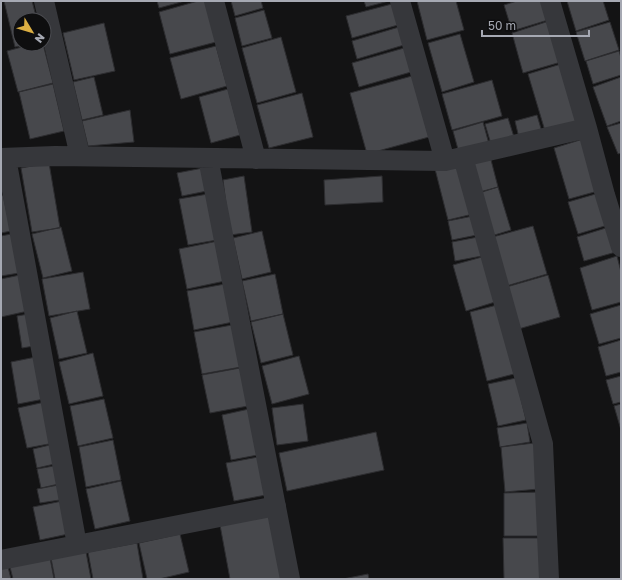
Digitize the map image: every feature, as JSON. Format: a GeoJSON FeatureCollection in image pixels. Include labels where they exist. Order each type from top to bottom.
{"type":"FeatureCollection","features":[{"type":"Feature","properties":{"kind":"street"},"geometry":{"type":"LineString","coordinates":[[44,1],[80,156]]}},
{"type":"Feature","properties":{"kind":"street"},"geometry":{"type":"LineString","coordinates":[[214,1],[256,159]]}},
{"type":"Feature","properties":{"kind":"street"},"geometry":{"type":"LineString","coordinates":[[400,1],[454,159],[544,444],[549,579]]}},
{"type":"Feature","properties":{"kind":"street"},"geometry":{"type":"LineString","coordinates":[[550,1],[587,128],[613,193],[621,247]]}},
{"type":"Feature","properties":{"kind":"street"},"geometry":{"type":"LineString","coordinates":[[77,545],[4,158],[80,156],[256,159],[454,159],[587,128]]}},
{"type":"Feature","properties":{"kind":"street"},"geometry":{"type":"LineString","coordinates":[[208,158],[290,579]]}},
{"type":"Feature","properties":{"kind":"street"},"geometry":{"type":"LineString","coordinates":[[1,560],[276,506]]}},
{"type":"Feature","properties":{"kind":"building"},"geometry":{"type":"Polygon","coordinates":[[[4,1],[32,1],[35,12],[12,12],[12,34],[4,1]]]}},
{"type":"Feature","properties":{"kind":"building"},"geometry":{"type":"Polygon","coordinates":[[[157,1],[185,1],[159,8],[157,1]]]}},
{"type":"Feature","properties":{"kind":"building"},"geometry":{"type":"Polygon","coordinates":[[[198,1],[205,1],[216,42],[170,54],[159,12],[198,1]]]}},
{"type":"Feature","properties":{"kind":"building"},"geometry":{"type":"Polygon","coordinates":[[[231,1],[261,1],[263,8],[235,16],[231,1]]]}},
{"type":"Feature","properties":{"kind":"building"},"geometry":{"type":"Polygon","coordinates":[[[364,1],[389,1],[366,7],[364,1]]]}},
{"type":"Feature","properties":{"kind":"building"},"geometry":{"type":"Polygon","coordinates":[[[417,1],[456,1],[464,30],[427,40],[417,1]]]}},
{"type":"Feature","properties":{"kind":"building"},"geometry":{"type":"Polygon","coordinates":[[[517,1],[542,1],[548,20],[512,31],[504,5],[517,1]]]}},
{"type":"Feature","properties":{"kind":"building"},"geometry":{"type":"Polygon","coordinates":[[[567,1],[603,1],[609,20],[576,31],[567,1]]]}},
{"type":"Feature","properties":{"kind":"building"},"geometry":{"type":"Polygon","coordinates":[[[392,4],[398,25],[352,38],[346,16],[392,4]]]}},
{"type":"Feature","properties":{"kind":"building"},"geometry":{"type":"Polygon","coordinates":[[[264,10],[272,38],[242,46],[235,18],[264,10]]]}},
{"type":"Feature","properties":{"kind":"building"},"geometry":{"type":"Polygon","coordinates":[[[549,21],[561,62],[523,73],[512,33],[549,21]]]}},
{"type":"Feature","properties":{"kind":"building"},"geometry":{"type":"Polygon","coordinates":[[[610,22],[619,50],[585,61],[576,32],[610,22]]]}},
{"type":"Feature","properties":{"kind":"building"},"geometry":{"type":"Polygon","coordinates":[[[104,23],[115,71],[74,80],[63,33],[104,23]]]}},
{"type":"Feature","properties":{"kind":"building"},"geometry":{"type":"Polygon","coordinates":[[[399,27],[404,45],[357,59],[352,41],[399,27]]]}},
{"type":"Feature","properties":{"kind":"building"},"geometry":{"type":"Polygon","coordinates":[[[460,34],[474,82],[442,92],[428,43],[460,34]]]}},
{"type":"Feature","properties":{"kind":"building"},"geometry":{"type":"Polygon","coordinates":[[[281,37],[296,92],[257,103],[242,48],[281,37]]]}},
{"type":"Feature","properties":{"kind":"building"},"geometry":{"type":"Polygon","coordinates":[[[216,46],[227,86],[181,99],[170,58],[216,46]]]}},
{"type":"Feature","properties":{"kind":"building"},"geometry":{"type":"Polygon","coordinates":[[[404,48],[411,72],[359,87],[352,63],[404,48]]]}},
{"type":"Feature","properties":{"kind":"building"},"geometry":{"type":"Polygon","coordinates":[[[12,50],[12,52],[45,52],[53,83],[18,92],[7,51],[12,50]]]}},
{"type":"Feature","properties":{"kind":"building"},"geometry":{"type":"Polygon","coordinates":[[[619,51],[621,58],[621,75],[593,84],[586,61],[619,51]]]}},
{"type":"Feature","properties":{"kind":"building"},"geometry":{"type":"Polygon","coordinates":[[[561,64],[578,121],[545,131],[528,74],[561,64]]]}},
{"type":"Feature","properties":{"kind":"building"},"geometry":{"type":"Polygon","coordinates":[[[412,76],[429,137],[367,154],[350,93],[412,76]]]}},
{"type":"Feature","properties":{"kind":"building"},"geometry":{"type":"Polygon","coordinates":[[[94,77],[103,115],[82,120],[73,82],[94,77]]]}},
{"type":"Feature","properties":{"kind":"building"},"geometry":{"type":"Polygon","coordinates":[[[621,77],[621,121],[607,126],[593,87],[621,77]]]}},
{"type":"Feature","properties":{"kind":"building"},"geometry":{"type":"Polygon","coordinates":[[[492,80],[502,116],[452,130],[442,94],[492,80]]]}},
{"type":"Feature","properties":{"kind":"building"},"geometry":{"type":"Polygon","coordinates":[[[53,84],[64,131],[30,139],[19,92],[53,84]]]}},
{"type":"Feature","properties":{"kind":"building"},"geometry":{"type":"Polygon","coordinates":[[[228,89],[240,135],[211,143],[199,97],[228,89]]]}},
{"type":"Feature","properties":{"kind":"building"},"geometry":{"type":"Polygon","coordinates":[[[302,93],[313,137],[269,148],[257,105],[302,93]]]}},
{"type":"Feature","properties":{"kind":"building"},"geometry":{"type":"Polygon","coordinates":[[[130,110],[134,142],[88,146],[82,121],[130,110]]]}},
{"type":"Feature","properties":{"kind":"building"},"geometry":{"type":"Polygon","coordinates":[[[537,115],[542,132],[519,138],[515,121],[537,115]]]}},
{"type":"Feature","properties":{"kind":"building"},"geometry":{"type":"Polygon","coordinates":[[[508,118],[514,137],[491,144],[485,124],[508,118]]]}},
{"type":"Feature","properties":{"kind":"building"},"geometry":{"type":"Polygon","coordinates":[[[483,122],[489,144],[459,153],[453,131],[483,122]]]}},
{"type":"Feature","properties":{"kind":"building"},"geometry":{"type":"Polygon","coordinates":[[[621,123],[621,153],[618,154],[607,127],[621,123]]]}},
{"type":"Feature","properties":{"kind":"building"},"geometry":{"type":"Polygon","coordinates":[[[583,139],[598,191],[569,199],[554,148],[583,139]]]}},
{"type":"Feature","properties":{"kind":"building"},"geometry":{"type":"Polygon","coordinates":[[[490,156],[498,187],[476,193],[468,162],[490,156]]]}},
{"type":"Feature","properties":{"kind":"building"},"geometry":{"type":"Polygon","coordinates":[[[49,163],[60,228],[32,232],[21,168],[49,163]]]}},
{"type":"Feature","properties":{"kind":"building"},"geometry":{"type":"Polygon","coordinates":[[[460,163],[473,214],[448,220],[435,169],[460,163]]]}},
{"type":"Feature","properties":{"kind":"building"},"geometry":{"type":"Polygon","coordinates":[[[203,168],[207,191],[182,196],[177,173],[203,168]]]}},
{"type":"Feature","properties":{"kind":"building"},"geometry":{"type":"Polygon","coordinates":[[[244,176],[252,232],[230,235],[223,180],[244,176]]]}},
{"type":"Feature","properties":{"kind":"building"},"geometry":{"type":"Polygon","coordinates":[[[382,176],[383,202],[325,205],[324,180],[382,176]]]}},
{"type":"Feature","properties":{"kind":"building"},"geometry":{"type":"Polygon","coordinates":[[[498,187],[511,230],[488,237],[476,194],[498,187]]]}},
{"type":"Feature","properties":{"kind":"building"},"geometry":{"type":"Polygon","coordinates":[[[599,193],[608,225],[578,234],[568,202],[599,193]]]}},
{"type":"Feature","properties":{"kind":"building"},"geometry":{"type":"Polygon","coordinates":[[[208,194],[217,240],[188,245],[179,199],[208,194]]]}},
{"type":"Feature","properties":{"kind":"building"},"geometry":{"type":"Polygon","coordinates":[[[3,195],[11,231],[1,233],[1,196],[3,195]]]}},
{"type":"Feature","properties":{"kind":"building"},"geometry":{"type":"Polygon","coordinates":[[[473,216],[477,235],[452,240],[448,221],[473,216]]]}},
{"type":"Feature","properties":{"kind":"building"},"geometry":{"type":"Polygon","coordinates":[[[533,226],[547,274],[503,287],[489,238],[533,226]]]}},
{"type":"Feature","properties":{"kind":"building"},"geometry":{"type":"Polygon","coordinates":[[[61,227],[72,271],[43,278],[32,234],[61,227]]]}},
{"type":"Feature","properties":{"kind":"building"},"geometry":{"type":"Polygon","coordinates":[[[609,227],[616,252],[584,261],[577,237],[609,227]]]}},
{"type":"Feature","properties":{"kind":"building"},"geometry":{"type":"Polygon","coordinates":[[[262,231],[271,272],[242,279],[233,238],[262,231]]]}},
{"type":"Feature","properties":{"kind":"building"},"geometry":{"type":"Polygon","coordinates":[[[11,234],[19,273],[1,276],[1,236],[11,234]]]}},
{"type":"Feature","properties":{"kind":"building"},"geometry":{"type":"Polygon","coordinates":[[[478,237],[482,256],[455,261],[452,242],[478,237]]]}},
{"type":"Feature","properties":{"kind":"building"},"geometry":{"type":"Polygon","coordinates":[[[218,241],[225,281],[187,289],[179,249],[218,241]]]}},
{"type":"Feature","properties":{"kind":"building"},"geometry":{"type":"Polygon","coordinates":[[[617,256],[621,272],[621,302],[592,310],[580,268],[617,256]]]}},
{"type":"Feature","properties":{"kind":"building"},"geometry":{"type":"Polygon","coordinates":[[[482,257],[495,302],[466,311],[453,265],[482,257]]]}},
{"type":"Feature","properties":{"kind":"building"},"geometry":{"type":"Polygon","coordinates":[[[83,272],[90,309],[49,316],[42,279],[83,272]]]}},
{"type":"Feature","properties":{"kind":"building"},"geometry":{"type":"Polygon","coordinates":[[[275,274],[283,314],[251,321],[242,281],[275,274]]]}},
{"type":"Feature","properties":{"kind":"building"},"geometry":{"type":"Polygon","coordinates":[[[20,275],[28,311],[1,317],[1,279],[20,275]]]}},
{"type":"Feature","properties":{"kind":"building"},"geometry":{"type":"Polygon","coordinates":[[[548,275],[560,317],[515,330],[503,288],[548,275]]]}},
{"type":"Feature","properties":{"kind":"building"},"geometry":{"type":"Polygon","coordinates":[[[225,284],[233,322],[194,330],[187,291],[225,284]]]}},
{"type":"Feature","properties":{"kind":"building"},"geometry":{"type":"Polygon","coordinates":[[[497,305],[514,374],[487,381],[470,312],[497,305]]]}},
{"type":"Feature","properties":{"kind":"building"},"geometry":{"type":"Polygon","coordinates":[[[621,305],[621,338],[599,344],[590,314],[621,305]]]}},
{"type":"Feature","properties":{"kind":"building"},"geometry":{"type":"Polygon","coordinates":[[[77,311],[87,353],[59,359],[50,318],[77,311]]]}},
{"type":"Feature","properties":{"kind":"building"},"geometry":{"type":"Polygon","coordinates":[[[29,314],[34,346],[22,348],[17,316],[29,314]]]}},
{"type":"Feature","properties":{"kind":"building"},"geometry":{"type":"Polygon","coordinates":[[[283,314],[293,355],[261,363],[251,322],[283,314]]]}},
{"type":"Feature","properties":{"kind":"building"},"geometry":{"type":"Polygon","coordinates":[[[232,325],[241,367],[202,374],[194,332],[232,325]]]}},
{"type":"Feature","properties":{"kind":"building"},"geometry":{"type":"Polygon","coordinates":[[[621,340],[621,372],[606,376],[598,347],[621,340]]]}},
{"type":"Feature","properties":{"kind":"building"},"geometry":{"type":"Polygon","coordinates":[[[93,353],[103,396],[69,404],[59,362],[93,353]]]}},
{"type":"Feature","properties":{"kind":"building"},"geometry":{"type":"Polygon","coordinates":[[[299,356],[309,394],[272,404],[262,366],[299,356]]]}},
{"type":"Feature","properties":{"kind":"building"},"geometry":{"type":"Polygon","coordinates":[[[36,357],[44,399],[18,404],[11,362],[36,357]]]}},
{"type":"Feature","properties":{"kind":"building"},"geometry":{"type":"Polygon","coordinates":[[[240,368],[248,406],[210,413],[202,375],[240,368]]]}},
{"type":"Feature","properties":{"kind":"building"},"geometry":{"type":"Polygon","coordinates":[[[621,376],[621,402],[613,404],[606,380],[621,376]]]}},
{"type":"Feature","properties":{"kind":"building"},"geometry":{"type":"Polygon","coordinates":[[[516,378],[526,420],[498,426],[488,384],[516,378]]]}},
{"type":"Feature","properties":{"kind":"building"},"geometry":{"type":"Polygon","coordinates":[[[104,399],[113,438],[78,446],[70,406],[104,399]]]}},
{"type":"Feature","properties":{"kind":"building"},"geometry":{"type":"Polygon","coordinates":[[[45,402],[54,443],[27,448],[18,408],[45,402]]]}},
{"type":"Feature","properties":{"kind":"building"},"geometry":{"type":"Polygon","coordinates":[[[303,404],[308,441],[277,445],[272,408],[303,404]]]}},
{"type":"Feature","properties":{"kind":"building"},"geometry":{"type":"Polygon","coordinates":[[[621,404],[621,430],[614,406],[621,404]]]}},
{"type":"Feature","properties":{"kind":"building"},"geometry":{"type":"Polygon","coordinates":[[[249,409],[258,455],[231,460],[222,415],[249,409]]]}},
{"type":"Feature","properties":{"kind":"building"},"geometry":{"type":"Polygon","coordinates":[[[527,423],[530,442],[500,447],[497,428],[527,423]]]}},
{"type":"Feature","properties":{"kind":"building"},"geometry":{"type":"Polygon","coordinates":[[[376,432],[384,470],[287,491],[279,453],[376,432]]]}},
{"type":"Feature","properties":{"kind":"building"},"geometry":{"type":"Polygon","coordinates":[[[113,440],[121,480],[86,487],[79,447],[113,440]]]}},
{"type":"Feature","properties":{"kind":"building"},"geometry":{"type":"Polygon","coordinates":[[[534,443],[539,489],[505,492],[501,447],[534,443]]]}},
{"type":"Feature","properties":{"kind":"building"},"geometry":{"type":"Polygon","coordinates":[[[54,444],[59,463],[37,468],[33,449],[54,444]]]}},
{"type":"Feature","properties":{"kind":"building"},"geometry":{"type":"Polygon","coordinates":[[[258,457],[266,495],[234,501],[226,463],[258,457]]]}},
{"type":"Feature","properties":{"kind":"building"},"geometry":{"type":"Polygon","coordinates":[[[59,465],[63,483],[41,488],[37,469],[59,465]]]}},
{"type":"Feature","properties":{"kind":"building"},"geometry":{"type":"Polygon","coordinates":[[[121,481],[130,521],[95,529],[86,489],[121,481]]]}},
{"type":"Feature","properties":{"kind":"building"},"geometry":{"type":"Polygon","coordinates":[[[64,484],[66,499],[40,503],[37,489],[64,484]]]}},
{"type":"Feature","properties":{"kind":"building"},"geometry":{"type":"Polygon","coordinates":[[[541,492],[542,536],[504,536],[504,493],[541,492]]]}},
{"type":"Feature","properties":{"kind":"building"},"geometry":{"type":"Polygon","coordinates":[[[67,500],[73,533],[40,540],[33,507],[67,500]]]}},
{"type":"Feature","properties":{"kind":"building"},"geometry":{"type":"Polygon","coordinates":[[[271,515],[283,579],[230,579],[220,525],[271,515]]]}},
{"type":"Feature","properties":{"kind":"building"},"geometry":{"type":"Polygon","coordinates":[[[180,534],[189,572],[159,579],[147,579],[139,543],[180,534]]]}},
{"type":"Feature","properties":{"kind":"building"},"geometry":{"type":"Polygon","coordinates":[[[503,538],[541,538],[542,579],[504,579],[503,538]]]}},
{"type":"Feature","properties":{"kind":"building"},"geometry":{"type":"Polygon","coordinates":[[[137,543],[143,579],[93,579],[88,552],[137,543]]]}},
{"type":"Feature","properties":{"kind":"building"},"geometry":{"type":"Polygon","coordinates":[[[86,552],[91,579],[55,579],[51,558],[86,552]]]}},
{"type":"Feature","properties":{"kind":"building"},"geometry":{"type":"Polygon","coordinates":[[[50,558],[54,579],[13,579],[10,567],[50,558]]]}},
{"type":"Feature","properties":{"kind":"building"},"geometry":{"type":"Polygon","coordinates":[[[8,567],[11,579],[1,579],[1,568],[8,567]]]}},
{"type":"Feature","properties":{"kind":"building"},"geometry":{"type":"Polygon","coordinates":[[[368,574],[369,579],[343,579],[368,574]]]}}]}
